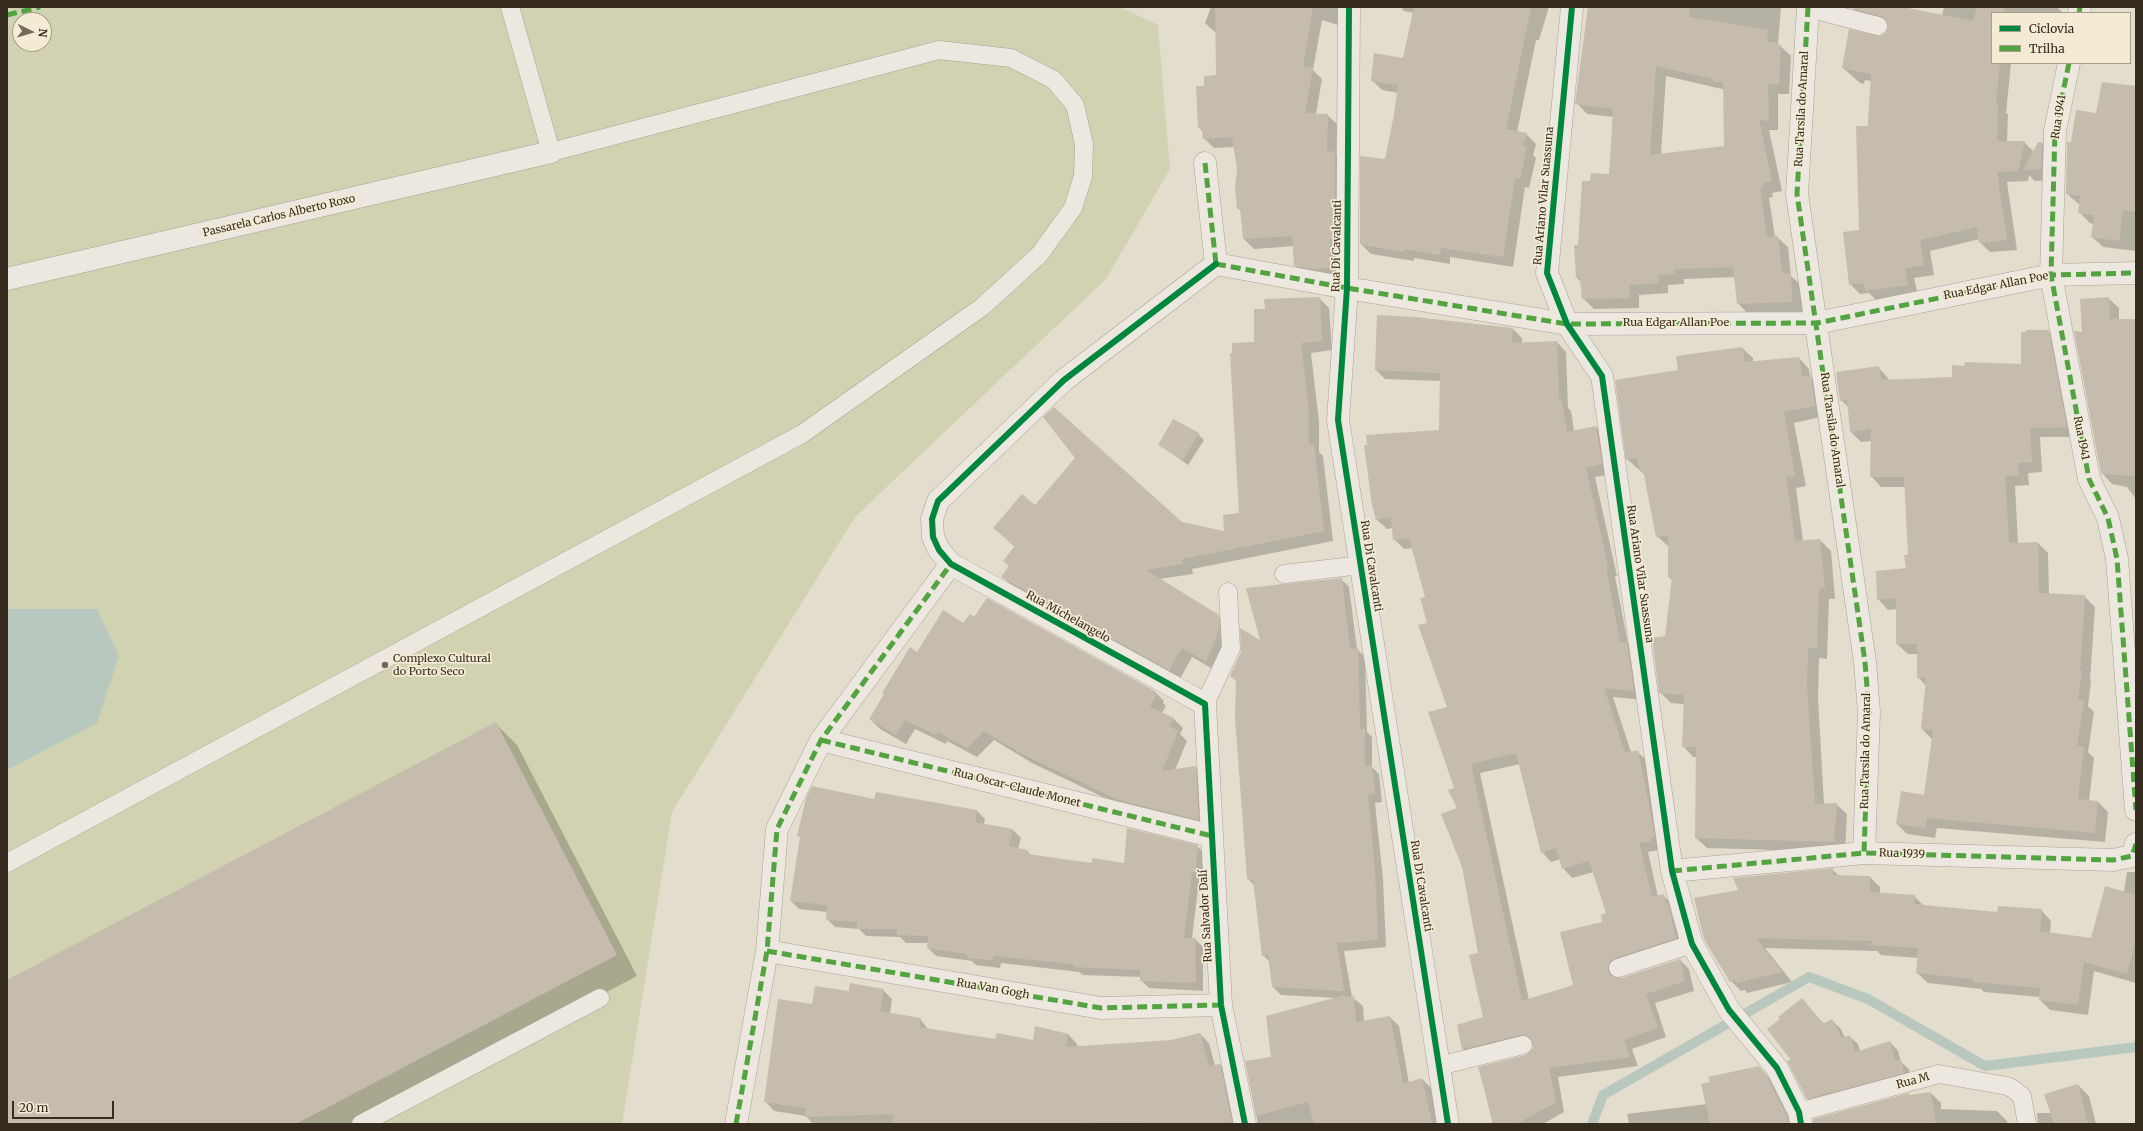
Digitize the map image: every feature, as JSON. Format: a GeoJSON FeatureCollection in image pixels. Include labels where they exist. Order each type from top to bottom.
{"type":"FeatureCollection","features":[{"type":"Feature","properties":{"kind":"street","name":"Rua Di Cavalcanti"},"geometry":{"type":"LineString","coordinates":[[1349,7],[1348,288],[1338,420],[1448,1124]]}},
{"type":"Feature","properties":{"kind":"street","name":"Rua Ariano Vilar Suassuna"},"geometry":{"type":"LineString","coordinates":[[1572,7],[1547,273],[1567,324],[1602,376],[1672,871],[1692,944],[1729,1010],[1776,1068],[1800,1118]]}},
{"type":"Feature","properties":{"kind":"street","name":"Rua Tarsila do Amaral"},"geometry":{"type":"LineString","coordinates":[[1808,8],[1797,194],[1817,323],[1865,662],[1869,712],[1864,853]]}},
{"type":"Feature","properties":{"kind":"street","name":"Rua 1941"},"geometry":{"type":"LineString","coordinates":[[2069,64],[2055,131],[2051,274],[2089,479],[2108,518],[2117,559],[2136,810]]}},
{"type":"Feature","properties":{"kind":"street","name":"Passarela Carlos Alberto Roxo"},"geometry":{"type":"LineString","coordinates":[[7,279],[551,152]]}},
{"type":"Feature","properties":{"kind":"street"},"geometry":{"type":"LineString","coordinates":[[1205,163],[1216,264]]}},
{"type":"Feature","properties":{"kind":"street","name":"Rua Edgar Allan Poe"},"geometry":{"type":"LineString","coordinates":[[1216,264],[1348,288],[1567,324],[1817,323],[2051,274],[2136,274]]}},
{"type":"Feature","properties":{"kind":"street","name":"Rua Michelangelo"},"geometry":{"type":"LineString","coordinates":[[1205,704],[951,564],[939,550],[933,536],[932,519],[938,502],[1059,385],[1216,264]]}},
{"type":"Feature","properties":{"kind":"street"},"geometry":{"type":"LineString","coordinates":[[736,1124],[767,951],[777,829],[822,740],[951,564]]}},
{"type":"Feature","properties":{"kind":"street","name":"Rua Salvador Dalí"},"geometry":{"type":"LineString","coordinates":[[1205,704],[1221,1005],[1245,1124]]}},
{"type":"Feature","properties":{"kind":"street","name":"Rua Oscar-Claude Monet"},"geometry":{"type":"LineString","coordinates":[[822,740],[1212,836]]}},
{"type":"Feature","properties":{"kind":"street","name":"Rua 1939"},"geometry":{"type":"LineString","coordinates":[[1672,871],[1864,853],[2113,860],[2134,850]]}},
{"type":"Feature","properties":{"kind":"street","name":"Rua Van Gogh"},"geometry":{"type":"LineString","coordinates":[[767,951],[1101,1008],[1221,1005]]}},
{"type":"Feature","properties":{"kind":"lane"},"geometry":{"type":"LineString","coordinates":[[7,863],[802,434],[982,307],[1038,255],[1073,208],[1084,176],[1084,144],[1076,105],[1054,80],[1011,58],[939,50],[551,152],[510,7]]}},
{"type":"Feature","properties":{"kind":"lane"},"geometry":{"type":"LineString","coordinates":[[1808,8],[1878,26]]}},
{"type":"Feature","properties":{"kind":"lane"},"geometry":{"type":"LineString","coordinates":[[1284,574],[1361,565]]}},
{"type":"Feature","properties":{"kind":"lane"},"geometry":{"type":"LineString","coordinates":[[1205,704],[1231,648],[1228,592]]}},
{"type":"Feature","properties":{"kind":"lane"},"geometry":{"type":"LineString","coordinates":[[1618,968],[1692,944]]}},
{"type":"Feature","properties":{"kind":"lane"},"geometry":{"type":"LineString","coordinates":[[361,1124],[600,998]]}},
{"type":"Feature","properties":{"kind":"lane"},"geometry":{"type":"LineString","coordinates":[[1439,1066],[1523,1045]]}},
{"type":"Feature","properties":{"kind":"lane","name":"Rua M"},"geometry":{"type":"LineString","coordinates":[[1800,1118],[1939,1074],[2007,1086],[2013,1089],[2022,1096],[2027,1124]]}},
{"type":"Feature","properties":{"kind":"green space","name":"Complexo Cultural do Porto Seco"},"geometry":{"type":"Polygon","coordinates":[[[7,7],[1120,7],[1158,25],[1170,169],[1106,279],[855,517],[672,812],[622,1124],[7,1124],[7,7]]]}},
{"type":"Feature","properties":{"kind":"shaded area"},"geometry":{"type":"Polygon","coordinates":[[[7,609],[97,609],[119,656],[97,723],[7,770],[7,609]]]}},
{"type":"Feature","properties":{"kind":"building"},"geometry":{"type":"Polygon","coordinates":[[[1215,7],[1313,7],[1303,66],[1313,68],[1305,113],[1328,114],[1327,151],[1335,152],[1335,240],[1330,239],[1330,268],[1311,269],[1294,266],[1292,236],[1243,239],[1240,208],[1237,209],[1235,188],[1237,169],[1232,137],[1203,139],[1202,128],[1198,128],[1196,86],[1204,86],[1204,76],[1216,75],[1215,7]]]}},
{"type":"Feature","properties":{"kind":"building"},"geometry":{"type":"Polygon","coordinates":[[[1414,7],[1531,7],[1506,129],[1527,133],[1523,146],[1527,147],[1520,179],[1515,178],[1503,257],[1441,248],[1440,255],[1405,249],[1404,252],[1360,244],[1360,156],[1385,159],[1394,115],[1398,85],[1371,81],[1374,53],[1403,58],[1414,7]]]}},
{"type":"Feature","properties":{"kind":"building"},"geometry":{"type":"Polygon","coordinates":[[[1588,7],[1690,7],[1689,17],[1768,30],[1767,42],[1777,42],[1777,45],[1781,45],[1779,84],[1768,84],[1769,121],[1759,120],[1772,181],[1763,183],[1763,187],[1760,188],[1767,237],[1778,236],[1782,273],[1791,274],[1792,302],[1737,304],[1733,267],[1674,269],[1675,274],[1658,275],[1659,283],[1629,285],[1630,298],[1582,299],[1580,278],[1576,278],[1574,245],[1578,245],[1582,181],[1590,181],[1591,173],[1609,174],[1613,109],[1575,104],[1588,7]],[[1656,66],[1650,155],[1724,146],[1723,82],[1713,82],[1713,79],[1656,66]]]}},
{"type":"Feature","properties":{"kind":"building"},"geometry":{"type":"Polygon","coordinates":[[[1853,7],[1903,7],[1973,21],[1977,7],[2005,7],[2004,12],[1991,12],[1991,64],[2000,64],[1996,103],[1998,103],[1997,141],[2025,141],[2018,171],[1997,172],[2007,240],[1979,243],[1977,227],[1920,240],[1924,265],[1905,268],[1908,285],[1865,291],[1864,283],[1849,285],[1843,232],[1859,230],[1856,126],[1868,126],[1871,74],[1842,68],[1849,29],[1880,36],[1886,33],[1888,24],[1881,16],[1853,9],[1853,7]]]}},
{"type":"Feature","properties":{"kind":"building"},"geometry":{"type":"Polygon","coordinates":[[[2102,82],[2136,86],[2136,212],[2123,210],[2119,241],[2091,237],[2094,215],[2078,213],[2080,196],[2066,194],[2067,142],[2071,142],[2076,110],[2096,113],[2102,82]]]}},
{"type":"Feature","properties":{"kind":"building"},"geometry":{"type":"Polygon","coordinates":[[[2038,142],[2042,142],[2041,169],[2023,170],[2038,142]]]}},
{"type":"Feature","properties":{"kind":"building"},"geometry":{"type":"Polygon","coordinates":[[[1320,297],[1322,341],[1301,343],[1309,412],[1309,445],[1314,445],[1324,531],[1182,559],[1183,564],[1146,570],[1219,615],[1220,646],[1219,629],[1206,662],[1182,648],[1169,670],[1001,577],[1009,566],[1003,561],[1015,546],[993,528],[1022,494],[1035,505],[1075,458],[1043,417],[1054,407],[1182,522],[1224,531],[1223,515],[1239,513],[1230,353],[1232,353],[1232,343],[1254,342],[1254,309],[1265,309],[1264,299],[1320,297]]]}},
{"type":"Feature","properties":{"kind":"building"},"geometry":{"type":"Polygon","coordinates":[[[2109,297],[2110,319],[2136,319],[2136,476],[2101,474],[2074,331],[2082,332],[2080,299],[2109,297]]]}},
{"type":"Feature","properties":{"kind":"building"},"geometry":{"type":"Polygon","coordinates":[[[1377,315],[1415,317],[1513,328],[1512,343],[1557,341],[1559,401],[1562,401],[1567,432],[1596,426],[1602,464],[1586,468],[1608,566],[1606,567],[1620,643],[1627,642],[1634,691],[1604,688],[1625,753],[1638,750],[1655,837],[1650,837],[1651,841],[1639,843],[1652,897],[1664,894],[1666,904],[1668,903],[1676,938],[1615,958],[1610,961],[1608,971],[1611,976],[1621,978],[1680,959],[1685,981],[1646,994],[1658,1028],[1624,1040],[1630,1057],[1549,1068],[1556,1102],[1517,1124],[1494,1124],[1478,1067],[1526,1055],[1533,1048],[1531,1038],[1520,1035],[1462,1049],[1457,1025],[1483,1017],[1469,955],[1478,953],[1462,867],[1441,814],[1457,808],[1448,790],[1454,788],[1428,712],[1447,707],[1418,625],[1427,623],[1420,598],[1425,597],[1409,538],[1393,540],[1391,517],[1376,520],[1372,505],[1364,445],[1367,445],[1366,435],[1439,430],[1440,373],[1375,370],[1377,315]],[[1516,753],[1471,764],[1522,1001],[1573,985],[1560,932],[1602,922],[1601,915],[1606,913],[1589,861],[1562,869],[1556,848],[1541,853],[1516,753]]]}},
{"type":"Feature","properties":{"kind":"building"},"geometry":{"type":"Polygon","coordinates":[[[2026,330],[2049,330],[2067,427],[2030,428],[2032,462],[2018,463],[2019,475],[2005,476],[2009,543],[2038,542],[2039,593],[2085,595],[2080,670],[2082,670],[2078,700],[2084,701],[2077,746],[2084,747],[2078,799],[2098,801],[2095,833],[1927,818],[1925,828],[1896,824],[1901,791],[1924,795],[1933,730],[1921,729],[1926,678],[1917,678],[1917,644],[1896,644],[1896,598],[1877,600],[1876,571],[1906,568],[1904,555],[1908,555],[1904,477],[1870,477],[1871,429],[1850,432],[1847,399],[1840,401],[1836,372],[1879,366],[1881,380],[1952,377],[1952,365],[1964,366],[1965,362],[2021,364],[2021,332],[2026,332],[2026,330]]]}},
{"type":"Feature","properties":{"kind":"building"},"geometry":{"type":"Polygon","coordinates":[[[1742,347],[1745,362],[1799,357],[1802,377],[1811,375],[1815,406],[1784,412],[1795,476],[1786,477],[1795,541],[1820,539],[1825,588],[1819,589],[1817,648],[1808,648],[1807,687],[1815,804],[1837,803],[1834,842],[1695,838],[1696,747],[1682,747],[1684,695],[1659,693],[1652,638],[1665,636],[1672,577],[1668,577],[1668,535],[1656,537],[1643,470],[1640,471],[1637,458],[1626,460],[1615,380],[1678,370],[1676,356],[1742,347]]]}},
{"type":"Feature","properties":{"kind":"building"},"geometry":{"type":"Polygon","coordinates":[[[1173,419],[1199,433],[1183,460],[1158,445],[1173,419]]]}},
{"type":"Feature","properties":{"kind":"building"},"geometry":{"type":"Polygon","coordinates":[[[1342,578],[1350,649],[1358,648],[1360,730],[1365,728],[1365,766],[1372,765],[1375,794],[1368,795],[1375,871],[1378,940],[1337,943],[1344,991],[1272,987],[1268,955],[1262,956],[1253,880],[1247,879],[1235,718],[1236,680],[1230,676],[1241,652],[1240,628],[1260,640],[1246,588],[1342,578]]]}},
{"type":"Feature","properties":{"kind":"building"},"geometry":{"type":"Polygon","coordinates":[[[987,598],[1155,691],[1153,693],[1156,695],[1150,707],[1174,718],[1169,726],[1178,731],[1162,771],[1196,766],[1199,820],[1119,800],[1022,754],[984,731],[967,748],[938,732],[936,735],[905,720],[896,735],[869,719],[884,694],[882,693],[910,647],[917,652],[943,610],[963,623],[970,614],[974,617],[987,598]]]}},
{"type":"Feature","properties":{"kind":"building"},"geometry":{"type":"Polygon","coordinates":[[[496,722],[617,955],[296,1124],[7,1124],[7,980],[496,722]]]}},
{"type":"Feature","properties":{"kind":"building"},"geometry":{"type":"Polygon","coordinates":[[[812,786],[874,799],[876,792],[977,810],[975,822],[1013,829],[1009,846],[1028,850],[1027,854],[1092,863],[1092,858],[1124,863],[1127,828],[1198,845],[1195,872],[1192,872],[1184,938],[1195,938],[1196,983],[1140,981],[1140,970],[1074,967],[1074,964],[993,956],[993,960],[967,958],[967,954],[927,948],[928,936],[897,935],[897,929],[857,929],[857,922],[826,920],[827,905],[790,901],[800,837],[797,836],[806,798],[812,786]]]}},
{"type":"Feature","properties":{"kind":"building"},"geometry":{"type":"Polygon","coordinates":[[[1833,868],[1833,875],[1870,876],[1870,892],[1915,895],[1914,904],[1997,912],[1998,906],[2042,909],[2040,931],[2091,938],[2105,886],[2136,895],[2136,938],[2127,974],[2084,962],[2078,1005],[2039,1000],[2040,988],[1973,982],[1973,979],[1916,973],[1918,948],[1869,945],[1874,941],[1756,938],[1782,972],[1736,983],[1735,980],[1730,982],[1704,939],[1694,898],[1738,890],[1733,878],[1833,868]]]}},
{"type":"Feature","properties":{"kind":"building"},"geometry":{"type":"Polygon","coordinates":[[[850,983],[884,989],[880,1011],[921,1018],[919,1027],[995,1039],[997,1033],[1033,1040],[1035,1026],[1068,1034],[1066,1047],[1171,1040],[1200,1033],[1209,1066],[1220,1064],[1232,1122],[907,1124],[892,1123],[894,1114],[805,1117],[806,1108],[764,1102],[778,999],[812,1004],[815,986],[849,991],[850,983]]]}},
{"type":"Feature","properties":{"kind":"building"},"geometry":{"type":"Polygon","coordinates":[[[1345,995],[1345,997],[1354,996],[1356,1022],[1390,1016],[1403,1084],[1422,1078],[1432,1124],[1314,1124],[1308,1102],[1256,1116],[1245,1061],[1271,1057],[1266,1016],[1345,995]]]}},
{"type":"Feature","properties":{"kind":"building"},"geometry":{"type":"Polygon","coordinates":[[[1802,998],[1823,1024],[1832,1019],[1842,1038],[1850,1035],[1855,1052],[1890,1041],[1895,1061],[1901,1060],[1904,1073],[1807,1099],[1787,1061],[1791,1060],[1767,1029],[1780,1019],[1778,1017],[1802,998]]]}},
{"type":"Feature","properties":{"kind":"building"},"geometry":{"type":"Polygon","coordinates":[[[1759,1066],[1766,1075],[1787,1116],[1788,1124],[1710,1124],[1701,1084],[1710,1082],[1708,1077],[1759,1066]]]}},
{"type":"Feature","properties":{"kind":"building"},"geometry":{"type":"Polygon","coordinates":[[[2078,1084],[2088,1124],[2054,1124],[2044,1094],[2078,1084]]]}},
{"type":"Feature","properties":{"kind":"building"},"geometry":{"type":"Polygon","coordinates":[[[1931,1092],[1936,1124],[1813,1124],[1813,1119],[1909,1093],[1909,1095],[1931,1092]]]}},
{"type":"Feature","properties":{"kind":"waterway"},"geometry":{"type":"LineString","coordinates":[[1592,1124],[1603,1095],[1809,977],[1868,999],[1985,1066],[2136,1047]]}},
{"type":"Feature","properties":{"kind":"marked path"},"geometry":{"type":"LineString","coordinates":[[7,15],[40,7]]}},
{"type":"Feature","properties":{"kind":"marked path"},"geometry":{"type":"LineString","coordinates":[[1808,7],[1797,194],[1865,662],[1869,712],[1864,853]]}},
{"type":"Feature","properties":{"kind":"marked path"},"geometry":{"type":"LineString","coordinates":[[2079,12],[2080,7]]}},
{"type":"Feature","properties":{"kind":"marked path"},"geometry":{"type":"LineString","coordinates":[[2069,64],[2055,131],[2051,275],[2089,479],[2108,518],[2117,559],[2136,810]]}},
{"type":"Feature","properties":{"kind":"marked path"},"geometry":{"type":"LineString","coordinates":[[1205,163],[1216,264]]}},
{"type":"Feature","properties":{"kind":"marked path"},"geometry":{"type":"LineString","coordinates":[[1216,264],[1347,288],[1567,324],[1817,323],[2051,275],[2136,273]]}},
{"type":"Feature","properties":{"kind":"marked path"},"geometry":{"type":"LineString","coordinates":[[736,1124],[767,951],[777,829],[821,740],[951,564]]}},
{"type":"Feature","properties":{"kind":"marked path"},"geometry":{"type":"LineString","coordinates":[[821,740],[1212,836]]}},
{"type":"Feature","properties":{"kind":"marked path"},"geometry":{"type":"LineString","coordinates":[[1672,871],[1864,853],[2113,860],[2132,856],[2136,844]]}},
{"type":"Feature","properties":{"kind":"marked path"},"geometry":{"type":"LineString","coordinates":[[767,951],[1101,1008],[1221,1005]]}},
{"type":"Feature","properties":{"kind":"cycle path"},"geometry":{"type":"LineString","coordinates":[[1349,7],[1347,288],[1338,420],[1448,1124]]}},
{"type":"Feature","properties":{"kind":"cycle path"},"geometry":{"type":"LineString","coordinates":[[1572,7],[1547,273],[1567,324],[1602,376],[1672,871],[1692,944],[1729,1010],[1777,1068],[1799,1112],[1801,1124]]}},
{"type":"Feature","properties":{"kind":"cycle path"},"geometry":{"type":"LineString","coordinates":[[1216,264],[1064,380],[938,501],[932,519],[933,537],[939,550],[951,564],[1205,704],[1221,1005],[1245,1124]]}},
{"type":"Feature","properties":{"kind":"place","name":"Complexo Cultural do Porto Seco"},"geometry":{"type":"Point","coordinates":[385,665]}}]}
